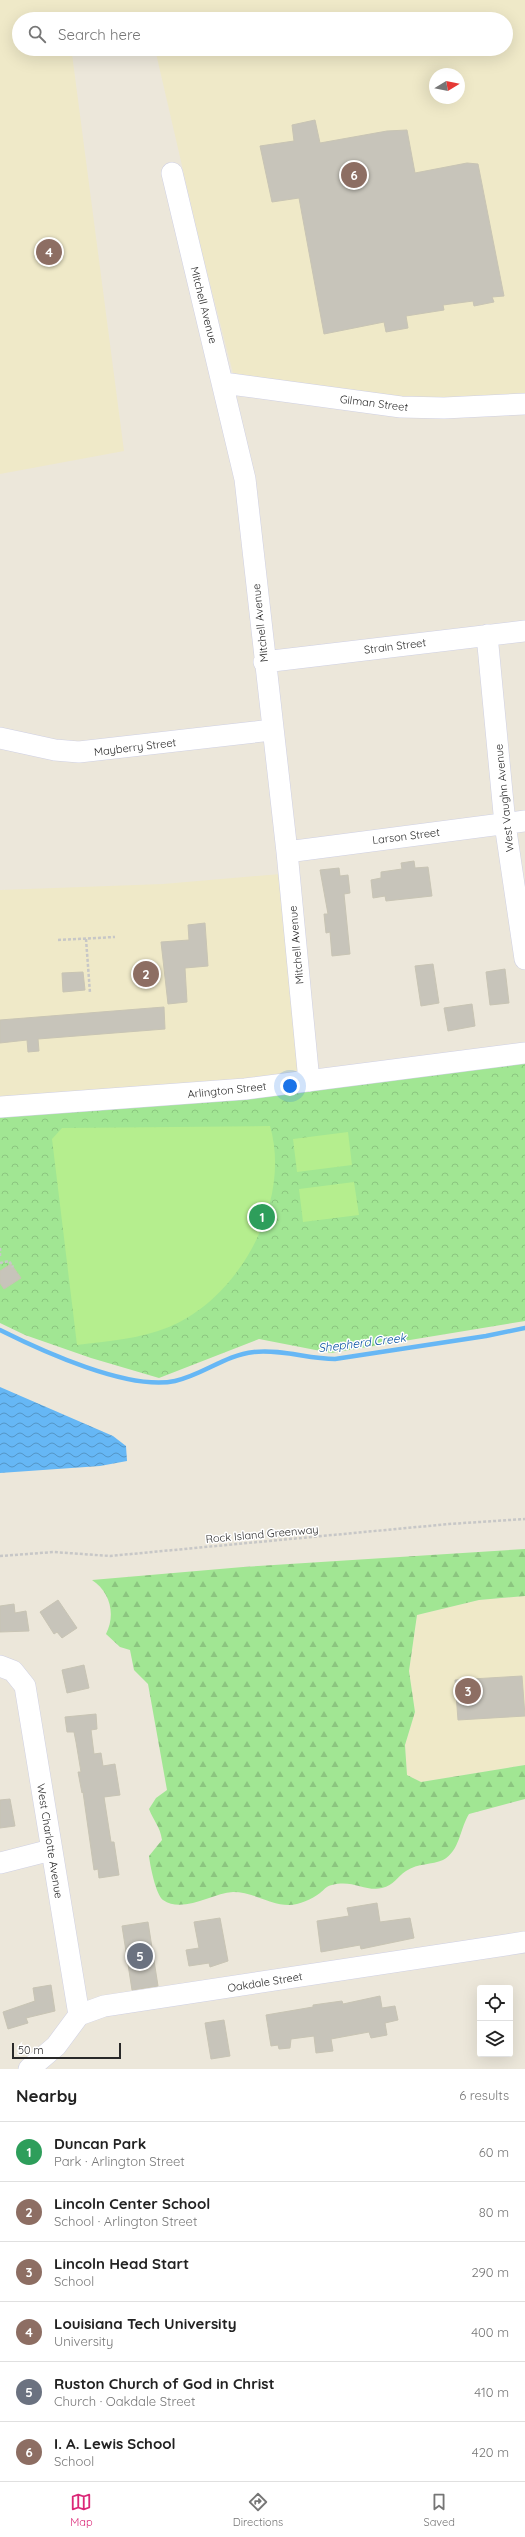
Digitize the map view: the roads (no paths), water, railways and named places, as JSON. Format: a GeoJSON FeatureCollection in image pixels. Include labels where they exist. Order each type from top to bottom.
{"type":"FeatureCollection","features":[{"type":"Feature","properties":{"kind":"street","name":"Mitchell Avenue"},"geometry":{"type":"LineString","coordinates":[[172,172],[245,479],[264,662],[287,852],[309,1080]]}},
{"type":"Feature","properties":{"kind":"street","name":"Gilman Street"},"geometry":{"type":"LineString","coordinates":[[223,383],[401,407],[444,408],[525,404]]}},
{"type":"Feature","properties":{"kind":"street","name":"Strain Street"},"geometry":{"type":"LineString","coordinates":[[264,662],[525,631]]}},
{"type":"Feature","properties":{"kind":"street","name":"West Vaughn Avenue"},"geometry":{"type":"LineString","coordinates":[[487,635],[515,822],[525,959]]}},
{"type":"Feature","properties":{"kind":"street","name":"Mayberry Street"},"geometry":{"type":"LineString","coordinates":[[0,738],[55,750],[86,752],[272,730]]}},
{"type":"Feature","properties":{"kind":"street","name":"Larson Street"},"geometry":{"type":"LineString","coordinates":[[287,852],[515,822]]}},
{"type":"Feature","properties":{"kind":"street","name":"Arlington Street"},"geometry":{"type":"LineString","coordinates":[[0,1107],[187,1094],[525,1053]]}},
{"type":"Feature","properties":{"kind":"street","name":"West Charlotte Avenue"},"geometry":{"type":"LineString","coordinates":[[6,1668],[25,1686],[79,2015]]}},
{"type":"Feature","properties":{"kind":"street"},"geometry":{"type":"LineString","coordinates":[[0,1863],[51,1850]]}},
{"type":"Feature","properties":{"kind":"street","name":"Oakdale Street"},"geometry":{"type":"LineString","coordinates":[[79,2015],[104,2006],[525,1942]]}},
{"type":"Feature","properties":{"kind":"street"},"geometry":{"type":"LineString","coordinates":[[29,2069],[56,2046],[79,2015]]}},
{"type":"Feature","properties":{"kind":"water"},"geometry":{"type":"Polygon","coordinates":[[[0,1387],[113,1436],[126,1446],[127,1461],[100,1466],[0,1473],[0,1387]]]}},
{"type":"Feature","properties":{"kind":"waterway","name":"Shepherd Creek"},"geometry":{"type":"LineString","coordinates":[[0,1330],[62,1358],[86,1367],[110,1375],[156,1383],[175,1381],[185,1378],[233,1357],[254,1352],[264,1351],[335,1359],[486,1336],[525,1328]]}},
{"type":"Feature","properties":{"kind":"place","name":"I. A. Lewis School"},"geometry":{"type":"Point","coordinates":[354,175]}},
{"type":"Feature","properties":{"kind":"place","name":"Louisiana Tech University"},"geometry":{"type":"Point","coordinates":[49,252]}},
{"type":"Feature","properties":{"kind":"place","name":"Lincoln Center School"},"geometry":{"type":"Point","coordinates":[146,974]}},
{"type":"Feature","properties":{"kind":"place","name":"Duncan Park"},"geometry":{"type":"Point","coordinates":[262,1217]}},
{"type":"Feature","properties":{"kind":"place","name":"Lincoln Head Start"},"geometry":{"type":"Point","coordinates":[468,1691]}},
{"type":"Feature","properties":{"kind":"place","name":"Ruston Church of God in Christ"},"geometry":{"type":"Point","coordinates":[140,1956]}}]}
